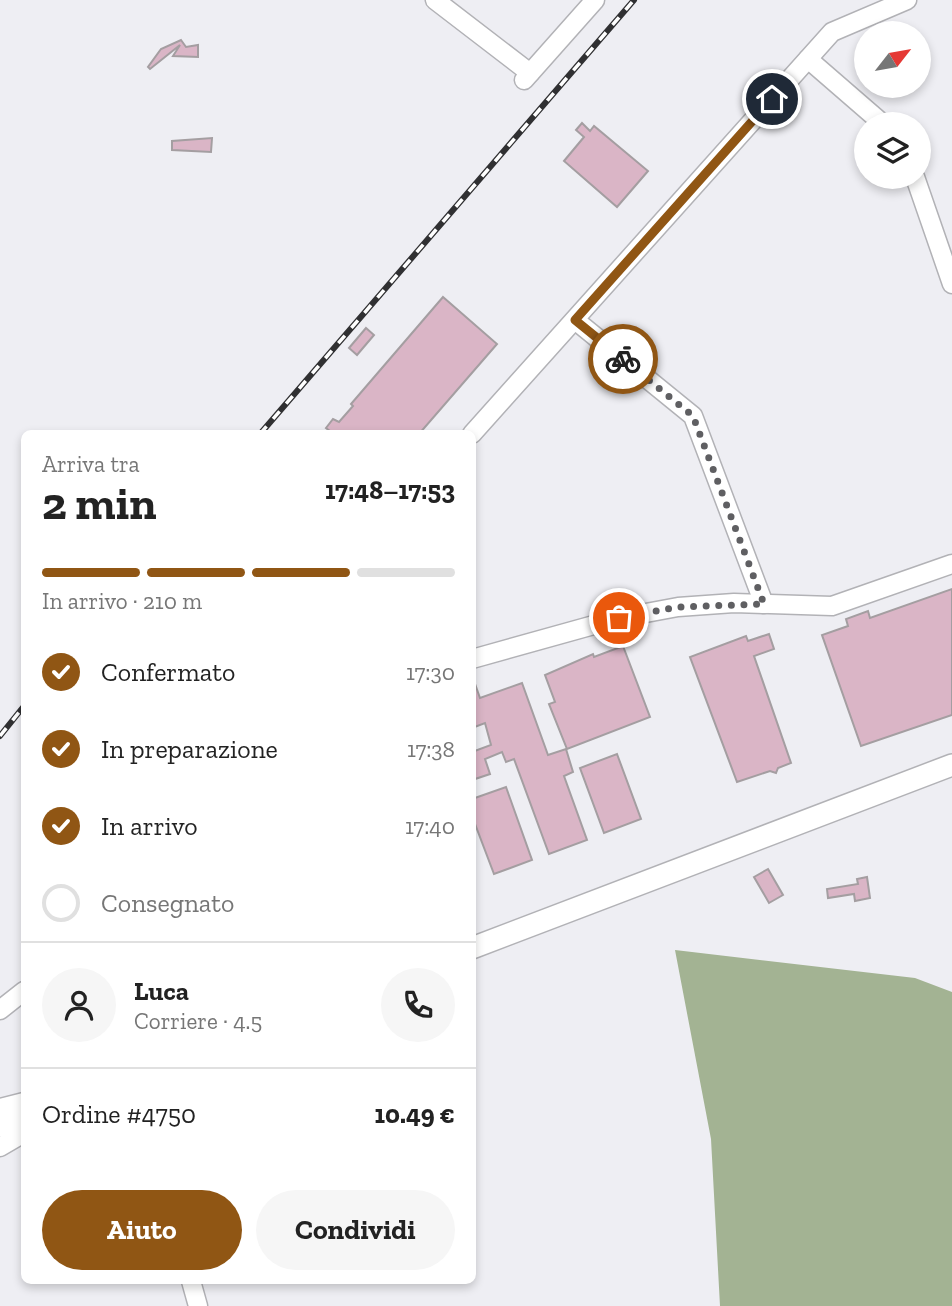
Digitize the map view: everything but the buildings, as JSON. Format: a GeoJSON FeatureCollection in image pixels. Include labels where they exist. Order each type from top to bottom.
{"type":"FeatureCollection","features":[{"type":"Feature","properties":{"kind":"main road"},"geometry":{"type":"LineString","coordinates":[[476,946],[952,765]]}},
{"type":"Feature","properties":{"kind":"main road"},"geometry":{"type":"LineString","coordinates":[[0,1126],[21,1118]]}},
{"type":"Feature","properties":{"kind":"street"},"geometry":{"type":"LineString","coordinates":[[435,0],[527,76],[595,0]]}},
{"type":"Feature","properties":{"kind":"street"},"geometry":{"type":"LineString","coordinates":[[476,430],[832,32],[907,0]]}},
{"type":"Feature","properties":{"kind":"street"},"geometry":{"type":"LineString","coordinates":[[808,59],[869,112]]}},
{"type":"Feature","properties":{"kind":"street"},"geometry":{"type":"LineString","coordinates":[[920,189],[946,245],[952,284]]}},
{"type":"Feature","properties":{"kind":"street"},"geometry":{"type":"LineString","coordinates":[[575,320],[693,416],[764,604]]}},
{"type":"Feature","properties":{"kind":"street"},"geometry":{"type":"LineString","coordinates":[[476,658],[655,611],[734,603],[832,606],[952,564]]}},
{"type":"Feature","properties":{"kind":"street"},"geometry":{"type":"LineString","coordinates":[[0,1010],[21,993]]}},
{"type":"Feature","properties":{"kind":"street"},"geometry":{"type":"LineString","coordinates":[[0,1108],[21,1103]]}},
{"type":"Feature","properties":{"kind":"street"},"geometry":{"type":"LineString","coordinates":[[0,1147],[21,1135]]}},
{"type":"Feature","properties":{"kind":"street"},"geometry":{"type":"LineString","coordinates":[[192,1284],[198,1306]]}},
{"type":"Feature","properties":{"kind":"green space"},"geometry":{"type":"Polygon","coordinates":[[[675,950],[915,978],[952,992],[952,1306],[720,1306],[711,1139],[675,950]]]}},
{"type":"Feature","properties":{"kind":"railway"},"geometry":{"type":"LineString","coordinates":[[263,430],[634,0]]}},
{"type":"Feature","properties":{"kind":"railway"},"geometry":{"type":"LineString","coordinates":[[0,736],[21,710]]}},
{"type":"Feature","properties":{"kind":"way so far"},"geometry":{"type":"LineString","coordinates":[[619,618],[678,607],[764,604],[693,416],[623,359]]}},
{"type":"Feature","properties":{"kind":"route"},"geometry":{"type":"LineString","coordinates":[[623,359],[575,320],[772,99]]}}]}
